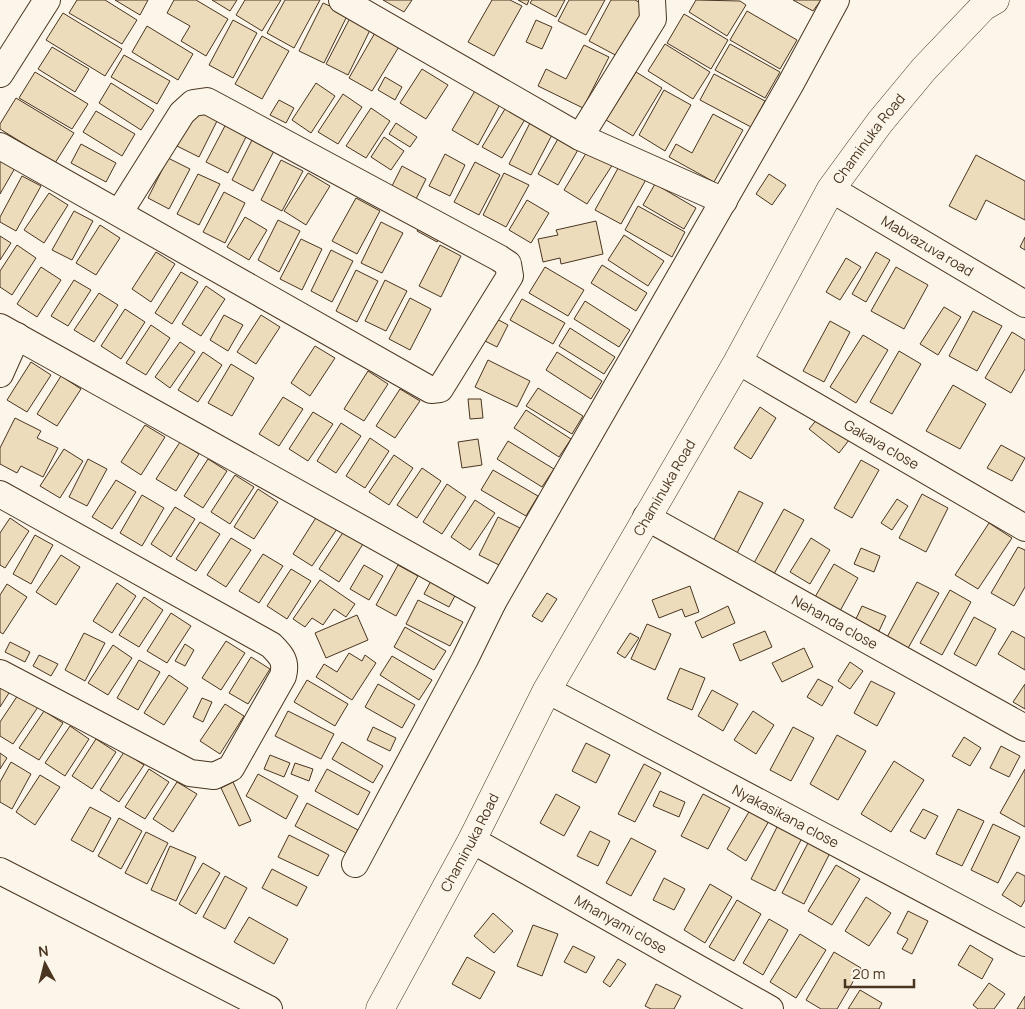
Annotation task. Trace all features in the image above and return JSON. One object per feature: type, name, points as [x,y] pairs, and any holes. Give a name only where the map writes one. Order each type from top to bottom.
[{"type":"main road","name":"Chaminuka Road","points":[[387,1006],[547,690],[738,361],[831,189],[880,122],[983,2]]},
{"type":"street","points":[[0,74],[47,0]]},
{"type":"street","points":[[342,0],[580,136],[724,201]]},
{"type":"street","points":[[580,136],[653,19],[655,11],[652,0]]},
{"type":"street","points":[[355,864],[465,659],[493,602],[724,201],[836,0]]},
{"type":"street","points":[[0,146],[434,391],[440,389],[510,276],[508,264],[499,258],[207,102],[193,103],[182,113],[119,212]]},
{"type":"street","name":"Mabvazuva road","points":[[831,189],[1025,304]]},
{"type":"street","points":[[0,374],[9,332],[493,602]]},
{"type":"street","name":"Gakava close","points":[[738,361],[1022,520]]},
{"type":"street","points":[[0,494],[271,645],[282,656],[286,665],[283,676],[231,768],[214,776],[190,773],[0,673]]},
{"type":"street","name":"Nehanda close","points":[[646,517],[1025,728]]},
{"type":"street","name":"Nyakasikana close","points":[[547,690],[1025,943]]},
{"type":"street","name":"Mhanyami close","points":[[472,840],[770,1009]]},
{"type":"street","points":[[0,871],[269,1009]]},
{"type":"building","points":[[77,0],[105,0],[137,20],[122,44],[69,13]]},
{"type":"building","points":[[115,0],[148,0],[140,15]]},
{"type":"building","points":[[174,0],[196,0],[228,19],[206,56],[181,41],[190,26],[167,13]]},
{"type":"building","points":[[212,0],[237,0],[230,11]]},
{"type":"building","points":[[245,0],[281,0],[262,31],[236,15]]},
{"type":"building","points":[[285,0],[320,0],[294,48],[267,33]]},
{"type":"building","points":[[383,0],[412,0],[404,12]]},
{"type":"building","points":[[492,0],[510,0],[522,6],[494,56],[468,42]]},
{"type":"building","points":[[518,0],[529,0],[527,5]]},
{"type":"building","points":[[532,0],[565,0],[556,17],[530,3]]},
{"type":"building","points":[[569,0],[605,0],[586,35],[558,21]]},
{"type":"building","points":[[611,0],[635,0],[646,6],[619,57],[589,41]]},
{"type":"building","points":[[696,0],[740,1],[746,5],[727,36],[689,12]]},
{"type":"building","points":[[793,0],[821,0],[813,11]]},
{"type":"building","points":[[323,3],[348,14],[324,63],[299,51]]},
{"type":"building","points":[[747,11],[797,40],[780,69],[730,40]]},
{"type":"building","points":[[63,13],[122,49],[105,76],[46,40]]},
{"type":"building","points":[[684,14],[728,40],[711,69],[667,43]]},
{"type":"building","points":[[350,18],[371,28],[348,75],[326,64]]},
{"type":"building","points":[[233,20],[257,33],[233,78],[209,65]]},
{"type":"building","points":[[536,20],[552,27],[542,49],[526,42]]},
{"type":"building","points":[[147,26],[193,54],[178,80],[132,52]]},
{"type":"building","points":[[376,31],[400,45],[372,91],[349,78]]},
{"type":"building","points":[[262,36],[289,51],[262,99],[235,84]]},
{"type":"building","points":[[665,44],[710,72],[693,99],[648,71]]},
{"type":"building","points":[[730,44],[780,72],[765,98],[715,70]]},
{"type":"building","points":[[584,45],[609,57],[583,108],[538,86],[546,69],[566,79]]},
{"type":"building","points":[[52,47],[89,69],[75,92],[38,69]]},
{"type":"building","points":[[124,55],[170,81],[157,104],[111,77]]},
{"type":"building","points":[[422,69],[448,85],[426,119],[400,103]]},
{"type":"building","points":[[35,72],[88,104],[72,129],[19,98]]},
{"type":"building","points":[[636,72],[662,88],[633,136],[606,120]]},
{"type":"building","points":[[714,74],[765,101],[751,127],[700,100]]},
{"type":"building","points":[[385,77],[402,87],[395,100],[378,90]]},
{"type":"building","points":[[111,83],[154,110],[141,130],[99,103]]},
{"type":"building","points":[[316,83],[335,96],[311,133],[292,120]]},
{"type":"building","points":[[479,84],[504,97],[478,145],[452,130]]},
{"type":"building","points":[[664,90],[691,105],[665,151],[639,135]]},
{"type":"building","points":[[343,94],[362,107],[338,144],[318,132]]},
{"type":"building","points":[[16,98],[74,133],[55,163],[0,129],[0,124]]},
{"type":"building","points":[[279,100],[294,108],[286,123],[270,115]]},
{"type":"building","points":[[508,104],[527,116],[502,158],[482,147]]},
{"type":"building","points":[[198,106],[219,117],[199,157],[177,146]]},
{"type":"building","points":[[371,108],[390,121],[366,158],[346,146]]},
{"type":"building","points":[[96,111],[135,134],[122,156],[83,132]]},
{"type":"building","points":[[713,114],[743,130],[714,182],[669,157],[676,144],[692,153]]},
{"type":"building","points":[[531,121],[553,133],[531,175],[509,164]]},
{"type":"building","points":[[227,122],[248,133],[228,173],[206,162]]},
{"type":"building","points":[[396,123],[417,137],[410,147],[389,134]]},
{"type":"building","points":[[384,137],[404,151],[391,170],[371,157]]},
{"type":"building","points":[[559,137],[579,148],[558,185],[538,174]]},
{"type":"building","points":[[252,140],[274,151],[253,191],[232,180]]},
{"type":"building","points":[[81,144],[116,163],[106,182],[71,163]]},
{"type":"building","points":[[588,150],[613,164],[587,204],[564,190]]},
{"type":"building","points":[[445,154],[465,165],[450,196],[429,186]]},
{"type":"building","points":[[976,155],[1025,181],[1025,220],[986,200],[976,220],[949,206]]},
{"type":"building","points":[[168,158],[190,169],[169,209],[148,198]]},
{"type":"building","points":[[0,160],[15,168],[0,194]]},
{"type":"building","points":[[281,160],[303,171],[282,211],[261,200]]},
{"type":"building","points":[[622,161],[648,176],[621,224],[595,210]]},
{"type":"building","points":[[475,162],[500,175],[479,215],[454,202]]},
{"type":"building","points":[[402,166],[426,179],[416,199],[392,186]]},
{"type":"building","points":[[308,173],[330,186],[306,225],[284,211]]},
{"type":"building","points":[[504,173],[529,185],[506,227],[483,215]]},
{"type":"building","points":[[198,174],[220,184],[199,225],[177,214]]},
{"type":"building","points":[[769,174],[786,185],[772,205],[756,194]]},
{"type":"building","points":[[22,176],[41,186],[16,231],[0,222],[0,217]]},
{"type":"building","points":[[655,184],[696,208],[684,229],[643,205]]},
{"type":"building","points":[[224,192],[245,203],[225,243],[203,232]]},
{"type":"building","points":[[49,193],[68,205],[44,243],[24,230]]},
{"type":"building","points":[[356,198],[380,211],[357,254],[332,241]]},
{"type":"building","points":[[527,200],[549,213],[531,243],[509,230]]},
{"type":"building","points":[[638,206],[685,232],[672,257],[625,230]]},
{"type":"building","points":[[74,211],[93,221],[72,260],[52,250]]},
{"type":"building","points":[[245,217],[267,230],[249,260],[227,247]]},
{"type":"building","points":[[278,220],[300,231],[279,272],[258,260]]},
{"type":"building","points":[[423,221],[442,232],[437,242],[417,231]]},
{"type":"building","points":[[596,221],[603,254],[561,264],[560,258],[543,262],[538,239],[558,235],[556,230]]},
{"type":"building","points":[[381,222],[403,233],[382,273],[361,263]]},
{"type":"building","points":[[100,225],[120,238],[96,275],[76,263]]},
{"type":"building","points":[[624,235],[664,261],[648,286],[608,260]]},
{"type":"building","points":[[0,236],[11,243],[0,260]]},
{"type":"building","points":[[1025,237],[1025,250],[1020,247]]},
{"type":"building","points":[[301,239],[322,249],[302,290],[280,279]]},
{"type":"building","points":[[17,245],[36,258],[12,295],[0,287],[0,271]]},
{"type":"building","points":[[440,245],[461,256],[441,297],[419,286]]},
{"type":"building","points":[[331,250],[353,261],[332,302],[311,291]]},
{"type":"building","points":[[156,252],[175,264],[151,302],[132,289]]},
{"type":"building","points":[[876,252],[890,260],[866,302],[852,294]]},
{"type":"building","points":[[846,258],[861,267],[840,300],[826,292]]},
{"type":"building","points":[[602,265],[647,293],[636,311],[591,283]]},
{"type":"building","points":[[41,267],[61,280],[37,317],[17,304]]},
{"type":"building","points":[[545,267],[584,290],[568,316],[529,293]]},
{"type":"building","points":[[896,267],[928,285],[904,329],[871,311]]},
{"type":"building","points":[[356,270],[378,281],[357,322],[336,311]]},
{"type":"building","points":[[181,272],[198,282],[172,324],[155,313]]},
{"type":"building","points":[[74,280],[91,290],[68,326],[51,316]]},
{"type":"building","points":[[385,280],[407,291],[386,331],[365,321]]},
{"type":"building","points":[[206,286],[225,299],[201,336],[182,324]]},
{"type":"building","points":[[99,293],[118,305],[94,342],[74,330]]},
{"type":"building","points":[[410,298],[431,309],[410,350],[389,339]]},
{"type":"building","points":[[522,299],[565,323],[553,344],[510,320]]},
{"type":"building","points":[[585,301],[630,330],[619,347],[574,319]]},
{"type":"building","points":[[944,307],[961,317],[938,355],[920,344]]},
{"type":"building","points":[[125,309],[145,322],[121,359],[101,346]]},
{"type":"building","points":[[973,311],[1002,326],[977,371],[949,356]]},
{"type":"building","points":[[224,315],[243,325],[228,351],[210,340]]},
{"type":"building","points":[[261,315],[280,327],[256,364],[237,352]]},
{"type":"building","points":[[495,318],[508,325],[497,347],[483,340]]},
{"type":"building","points":[[830,321],[850,332],[824,382],[803,371]]},
{"type":"building","points":[[151,325],[170,338],[146,375],[126,363]]},
{"type":"building","points":[[570,328],[615,357],[604,374],[559,346]]},
{"type":"building","points":[[1012,332],[1025,340],[1025,369],[1011,393],[985,378]]},
{"type":"building","points":[[863,335],[888,350],[856,403],[830,387]]},
{"type":"building","points":[[180,342],[195,352],[170,388],[155,377]]},
{"type":"building","points":[[315,346],[335,358],[310,396],[291,383]]},
{"type":"building","points":[[899,351],[921,364],[892,414],[870,402]]},
{"type":"building","points":[[203,352],[222,365],[198,402],[178,390]]},
{"type":"building","points":[[557,352],[602,381],[591,399],[546,370]]},
{"type":"building","points":[[488,360],[530,381],[517,407],[475,387]]},
{"type":"building","points":[[31,362],[51,375],[27,412],[7,400]]},
{"type":"building","points":[[231,364],[254,378],[232,416],[208,403]]},
{"type":"building","points":[[368,371],[388,384],[364,421],[344,409]]},
{"type":"building","points":[[61,376],[81,389],[57,426],[37,414]]},
{"type":"building","points":[[953,385],[986,404],[960,449],[926,431]]},
{"type":"building","points":[[538,388],[583,416],[572,434],[526,406]]},
{"type":"building","points":[[400,389],[420,401],[395,438],[376,426]]},
{"type":"building","points":[[283,397],[303,409],[279,446],[259,434]]},
{"type":"building","points":[[468,399],[481,399],[483,418],[470,419]]},
{"type":"building","points":[[760,407],[776,418],[751,459],[734,448]]},
{"type":"building","points":[[526,410],[571,439],[559,457],[514,428]]},
{"type":"building","points":[[313,412],[333,424],[308,461],[289,449]]},
{"type":"building","points":[[823,412],[853,435],[839,453],[809,429]]},
{"type":"building","points":[[15,418],[41,431],[37,438],[58,448],[43,477],[21,466],[17,473],[0,464],[0,448]]},
{"type":"building","points":[[341,423],[361,436],[336,473],[317,461]]},
{"type":"building","points":[[145,425],[165,437],[141,475],[121,462]]},
{"type":"building","points":[[370,438],[389,451],[365,488],[346,476]]},
{"type":"building","points":[[478,439],[482,465],[462,468],[458,442]]},
{"type":"building","points":[[508,441],[554,469],[542,487],[497,459]]},
{"type":"building","points":[[180,442],[199,454],[176,491],[156,479]]},
{"type":"building","points":[[1001,445],[1025,458],[1012,481],[987,468]]},
{"type":"building","points":[[64,449],[83,461],[60,498],[40,486]]},
{"type":"building","points":[[394,455],[413,468],[389,505],[369,492]]},
{"type":"building","points":[[88,459],[107,469],[87,506],[69,497]]},
{"type":"building","points":[[208,459],[227,471],[203,508],[184,496]]},
{"type":"building","points":[[861,460],[879,470],[852,518],[834,508]]},
{"type":"building","points":[[422,468],[441,481],[417,518],[397,505]]},
{"type":"building","points":[[493,470],[538,496],[526,516],[481,490]]},
{"type":"building","points":[[235,475],[254,487],[230,524],[211,512]]},
{"type":"building","points":[[116,480],[136,492],[112,529],[92,517]]},
{"type":"building","points":[[447,484],[466,497],[442,534],[423,522]]},
{"type":"building","points":[[258,489],[278,502],[254,539],[234,527]]},
{"type":"building","points":[[739,491],[763,503],[736,555],[712,543]]},
{"type":"building","points":[[922,494],[948,508],[926,552],[899,538]]},
{"type":"building","points":[[142,495],[164,508],[142,546],[120,533]]},
{"type":"building","points":[[897,499],[908,506],[892,530],[881,523]]},
{"type":"building","points":[[475,500],[495,513],[470,550],[451,537]]},
{"type":"building","points":[[175,507],[195,519],[171,557],[151,544]]},
{"type":"building","points":[[784,509],[804,520],[770,581],[750,570]]},
{"type":"building","points":[[317,516],[337,529],[312,566],[293,554]]},
{"type":"building","points":[[498,517],[520,528],[501,566],[479,555]]},
{"type":"building","points":[[10,518],[29,531],[5,568],[0,565],[0,533]]},
{"type":"building","points":[[200,522],[220,534],[196,571],[176,559]]},
{"type":"building","points":[[989,523],[1012,538],[978,589],[955,575]]},
{"type":"building","points":[[344,531],[363,544],[339,582],[319,569]]},
{"type":"building","points":[[35,535],[53,545],[31,584],[13,574]]},
{"type":"building","points":[[231,538],[251,550],[226,587],[207,575]]},
{"type":"building","points":[[811,538],[830,550],[810,584],[790,572]]},
{"type":"building","points":[[1018,547],[1025,550],[1025,587],[1014,606],[991,593]]},
{"type":"building","points":[[861,548],[880,556],[874,572],[854,564]]},
{"type":"building","points":[[263,554],[283,566],[259,603],[239,591]]},
{"type":"building","points":[[61,555],[80,567],[56,605],[36,592]]},
{"type":"building","points":[[834,564],[858,578],[840,611],[815,597]]},
{"type":"building","points":[[364,565],[383,576],[369,600],[350,589]]},
{"type":"building","points":[[398,565],[418,576],[396,616],[376,605]]},
{"type":"building","points":[[291,569],[311,581],[287,619],[267,606]]},
{"type":"building","points":[[432,579],[457,592],[449,607],[424,594]]},
{"type":"building","points":[[320,580],[355,604],[346,617],[334,609],[323,625],[312,618],[305,627],[293,619]]},
{"type":"building","points":[[917,582],[939,593],[907,650],[886,639]]},
{"type":"building","points":[[117,583],[136,596],[112,633],[93,621]]},
{"type":"building","points":[[7,584],[27,597],[3,634],[0,632],[0,595]]},
{"type":"building","points":[[690,586],[699,612],[685,617],[682,609],[659,618],[652,600]]},
{"type":"building","points":[[950,590],[971,602],[942,655],[920,643]]},
{"type":"building","points":[[547,593],[557,599],[542,622],[532,616]]},
{"type":"building","points":[[144,597],[163,610],[139,647],[119,635]]},
{"type":"building","points":[[418,600],[463,622],[450,646],[406,624]]},
{"type":"building","points":[[728,606],[735,623],[702,638],[695,622]]},
{"type":"building","points":[[862,606],[886,616],[879,631],[855,621]]},
{"type":"building","points":[[171,613],[191,626],[167,663],[147,651]]},
{"type":"building","points":[[357,615],[368,640],[326,658],[315,633]]},
{"type":"building","points":[[974,617],[996,629],[976,666],[954,654]]},
{"type":"building","points":[[647,624],[671,634],[655,670],[631,659]]},
{"type":"building","points":[[405,627],[446,651],[434,670],[394,647]]},
{"type":"building","points":[[765,631],[772,647],[740,661],[733,644]]},
{"type":"building","points":[[1012,631],[1025,638],[1025,670],[998,654]]},
{"type":"building","points":[[84,633],[105,643],[85,681],[65,670]]},
{"type":"building","points":[[630,633],[639,638],[625,658],[617,653]]},
{"type":"building","points":[[226,641],[245,653],[221,690],[202,678]]},
{"type":"building","points":[[10,642],[30,652],[25,662],[5,652]]},
{"type":"building","points":[[185,644],[194,650],[185,666],[175,661]]},
{"type":"building","points":[[113,645],[132,658],[108,695],[88,683]]},
{"type":"building","points":[[804,648],[813,667],[782,682],[772,663]]},
{"type":"building","points":[[349,653],[362,661],[365,655],[376,663],[352,700],[316,677],[324,664],[337,672]]},
{"type":"building","points":[[39,655],[58,664],[51,676],[33,666]]},
{"type":"building","points":[[392,656],[432,680],[419,700],[380,675]]},
{"type":"building","points":[[251,657],[270,669],[248,704],[229,693]]},
{"type":"building","points":[[139,660],[160,672],[138,710],[117,698]]},
{"type":"building","points":[[850,662],[863,671],[850,689],[838,681]]},
{"type":"building","points":[[680,668],[705,678],[692,710],[667,699]]},
{"type":"building","points":[[169,675],[188,688],[164,725],[144,713]]},
{"type":"building","points":[[818,679],[833,687],[822,706],[807,697]]},
{"type":"building","points":[[307,680],[348,704],[335,726],[294,702]]},
{"type":"building","points":[[871,681],[895,693],[877,726],[854,713]]},
{"type":"building","points":[[378,684],[415,705],[402,728],[365,707]]},
{"type":"building","points":[[1025,684],[1025,709],[1013,702]]},
{"type":"building","points":[[0,687],[9,693],[0,707]]},
{"type":"building","points":[[712,690],[738,704],[723,731],[698,716]]},
{"type":"building","points":[[18,695],[38,707],[13,744],[0,736],[0,722]]},
{"type":"building","points":[[202,698],[212,702],[203,722],[193,717]]},
{"type":"building","points":[[225,704],[244,716],[220,754],[200,741]]},
{"type":"building","points":[[44,711],[63,723],[39,760],[19,748]]},
{"type":"building","points":[[288,711],[334,734],[321,759],[275,736]]},
{"type":"building","points":[[753,711],[774,725],[756,754],[734,740]]},
{"type":"building","points":[[70,726],[89,739],[65,776],[45,763]]},
{"type":"building","points":[[373,727],[396,738],[390,751],[367,740]]},
{"type":"building","points":[[793,727],[814,738],[791,781],[770,770]]},
{"type":"building","points":[[837,735],[866,751],[838,800],[810,784]]},
{"type":"building","points":[[964,737],[981,748],[970,766],[952,756]]},
{"type":"building","points":[[96,739],[116,752],[92,789],[72,776]]},
{"type":"building","points":[[342,742],[383,766],[373,783],[332,759]]},
{"type":"building","points":[[586,743],[610,755],[596,783],[572,771]]},
{"type":"building","points":[[1001,746],[1020,756],[1009,777],[990,768]]},
{"type":"building","points":[[124,752],[144,765],[119,802],[100,790]]},
{"type":"building","points":[[0,753],[7,758],[0,769]]},
{"type":"building","points":[[270,755],[290,763],[284,777],[264,769]]},
{"type":"building","points":[[894,761],[924,780],[891,832],[861,814]]},
{"type":"building","points":[[11,762],[31,774],[12,809],[0,802],[0,782]]},
{"type":"building","points":[[295,763],[313,769],[309,781],[291,774]]},
{"type":"building","points":[[644,764],[661,773],[635,822],[618,814]]},
{"type":"building","points":[[149,769],[169,782],[145,819],[125,807]]},
{"type":"building","points":[[327,769],[370,792],[358,815],[315,791]]},
{"type":"building","points":[[1025,769],[1025,827],[1000,813]]},
{"type":"building","points":[[258,774],[298,796],[286,819],[246,796]]},
{"type":"building","points":[[40,775],[60,787],[35,825],[16,812]]},
{"type":"building","points":[[177,782],[197,794],[173,832],[153,819]]},
{"type":"building","points":[[233,782],[251,821],[239,826],[221,788]]},
{"type":"building","points":[[660,791],[685,802],[679,817],[653,806]]},
{"type":"building","points":[[556,794],[580,807],[564,836],[540,823]]},
{"type":"building","points":[[703,794],[730,808],[708,849],[681,836]]},
{"type":"building","points":[[307,803],[358,830],[346,853],[295,826]]},
{"type":"building","points":[[90,807],[111,818],[93,852],[71,840]]},
{"type":"building","points":[[923,809],[938,816],[925,839],[910,831]]},
{"type":"building","points":[[958,809],[984,821],[962,866],[936,854]]},
{"type":"building","points":[[750,810],[769,821],[746,861],[727,849]]},
{"type":"building","points":[[119,818],[142,831],[121,869],[98,856]]},
{"type":"building","points":[[993,824],[1020,837],[998,883],[971,870]]},
{"type":"building","points":[[778,825],[802,838],[775,891],[751,879]]},
{"type":"building","points":[[590,831],[610,841],[598,866],[577,856]]},
{"type":"building","points":[[146,832],[168,843],[147,884],[125,873]]},
{"type":"building","points":[[289,835],[329,855],[318,876],[278,857]]},
{"type":"building","points":[[631,838],[656,851],[631,896],[606,883]]},
{"type":"building","points":[[808,843],[830,853],[804,904],[782,893]]},
{"type":"building","points":[[170,846],[196,857],[176,901],[151,890]]},
{"type":"building","points":[[203,863],[220,873],[196,914],[179,904]]},
{"type":"building","points":[[836,865],[860,879],[832,925],[808,911]]},
{"type":"building","points":[[272,869],[307,887],[297,906],[262,888]]},
{"type":"building","points":[[1017,872],[1025,876],[1025,900],[1021,907],[1002,895]]},
{"type":"building","points":[[225,876],[247,888],[225,929],[203,917]]},
{"type":"building","points":[[664,878],[685,889],[674,910],[653,900]]},
{"type":"building","points":[[710,884],[732,897],[705,943],[684,930]]},
{"type":"building","points":[[866,897],[891,913],[869,946],[845,931]]},
{"type":"building","points":[[737,900],[761,914],[734,961],[709,947]]},
{"type":"building","points":[[908,911],[928,921],[912,954],[902,949],[908,939],[897,933]]},
{"type":"building","points":[[493,913],[513,931],[494,953],[474,936]]},
{"type":"building","points":[[249,917],[288,939],[274,964],[234,942]]},
{"type":"building","points":[[769,919],[788,930],[763,975],[743,963]]},
{"type":"building","points":[[533,925],[558,934],[542,976],[517,966]]},
{"type":"building","points":[[800,934],[826,950],[796,998],[770,982]]},
{"type":"building","points":[[970,945],[993,959],[982,979],[958,965]]},
{"type":"building","points":[[573,946],[595,957],[586,973],[564,962]]},
{"type":"building","points":[[834,952],[861,968],[837,1009],[821,1009],[806,1000]]},
{"type":"building","points":[[467,957],[495,972],[480,999],[452,984]]},
{"type":"building","points":[[618,959],[626,964],[610,987],[603,982]]},
{"type":"building","points":[[989,983],[1005,994],[994,1009],[978,1009],[973,1005]]},
{"type":"building","points":[[656,984],[681,996],[674,1009],[651,1009],[645,1006]]},
{"type":"building","points":[[860,990],[882,1003],[879,1009],[848,1009]]},
{"type":"building","points":[[1025,996],[1025,1009],[1017,1009]]}]
